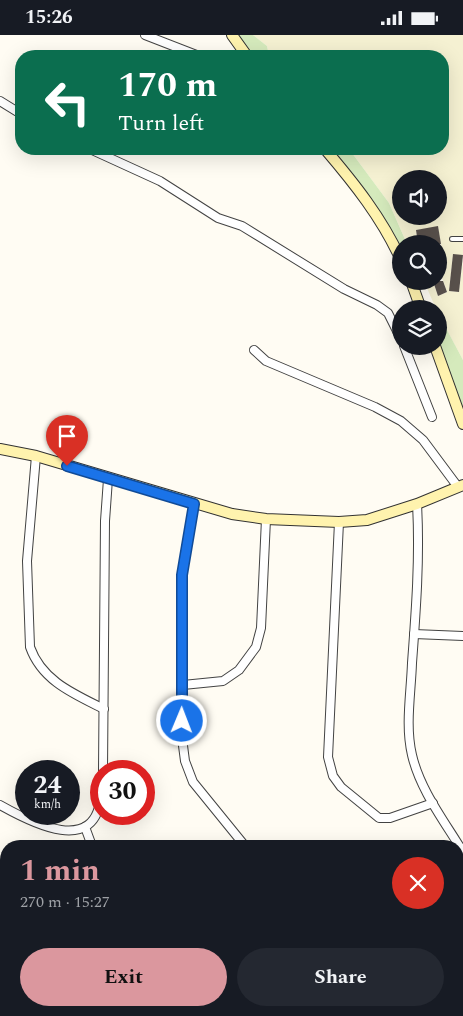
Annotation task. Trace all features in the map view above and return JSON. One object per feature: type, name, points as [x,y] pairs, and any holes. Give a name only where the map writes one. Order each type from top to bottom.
[{"type":"street","points":[[145,35],[183,50]]},
{"type":"street","points":[[232,35],[243,50]]},
{"type":"street","points":[[0,101],[15,110]]},
{"type":"street","points":[[103,155],[160,181],[218,218],[242,226],[344,289],[377,305],[388,313],[392,321]]},
{"type":"street","points":[[330,155],[363,196],[392,239]]},
{"type":"street","points":[[0,449],[36,456],[108,479],[232,514],[266,519],[339,522],[376,518],[418,504],[460,486],[423,440],[401,421],[375,407],[266,361],[254,350]]},
{"type":"street","points":[[408,355],[432,417]]},
{"type":"street","points":[[438,355],[463,424]]},
{"type":"street","points":[[36,456],[27,561],[30,647],[34,659],[45,673],[69,692],[104,709]]},
{"type":"street","points":[[103,760],[104,521],[108,479]]},
{"type":"street","points":[[194,504],[182,575],[182,738],[185,761],[188,772],[202,794],[240,840]]},
{"type":"street","points":[[418,504],[418,578],[410,710],[410,744],[417,769],[433,803],[456,840]]},
{"type":"street","points":[[183,685],[223,681],[239,670],[256,647],[261,629],[266,519]]},
{"type":"street","points":[[339,522],[331,663],[328,757],[330,768],[347,793],[379,818],[390,818],[433,803]]},
{"type":"street","points":[[414,634],[463,637]]},
{"type":"street","points":[[0,805],[47,827],[66,831],[85,827],[90,821]]},
{"type":"street","points":[[85,827],[90,840]]},
{"type":"lane","points":[[452,239],[463,239]]},
{"type":"shaded area","points":[[253,35],[463,35],[463,255],[453,255],[449,291],[459,292],[463,259],[463,360],[447,330],[447,300],[432,300],[428,290],[436,290],[438,296],[447,292],[447,235],[439,235],[438,227],[416,230],[417,235],[403,235],[399,225],[447,225],[447,170],[392,170],[392,210],[353,155],[449,155],[449,50],[268,50],[267,46]]},
{"type":"green space","points":[[232,35],[253,35],[267,46],[268,50],[243,50]]},
{"type":"green space","points":[[329,155],[353,155],[389,203],[392,210],[392,225],[399,225],[403,235],[392,235],[392,247]]},
{"type":"green space","points":[[447,330],[463,360],[463,424],[442,355],[447,355]]},
{"type":"building","points":[[438,226],[440,235],[417,235],[416,230]]},
{"type":"building","points":[[453,254],[463,255],[459,292],[449,291]]},
{"type":"building","points":[[436,290],[446,290],[447,292],[438,296]]},
{"type":"route","points":[[67,466],[194,504],[182,575],[182,721]]}]
